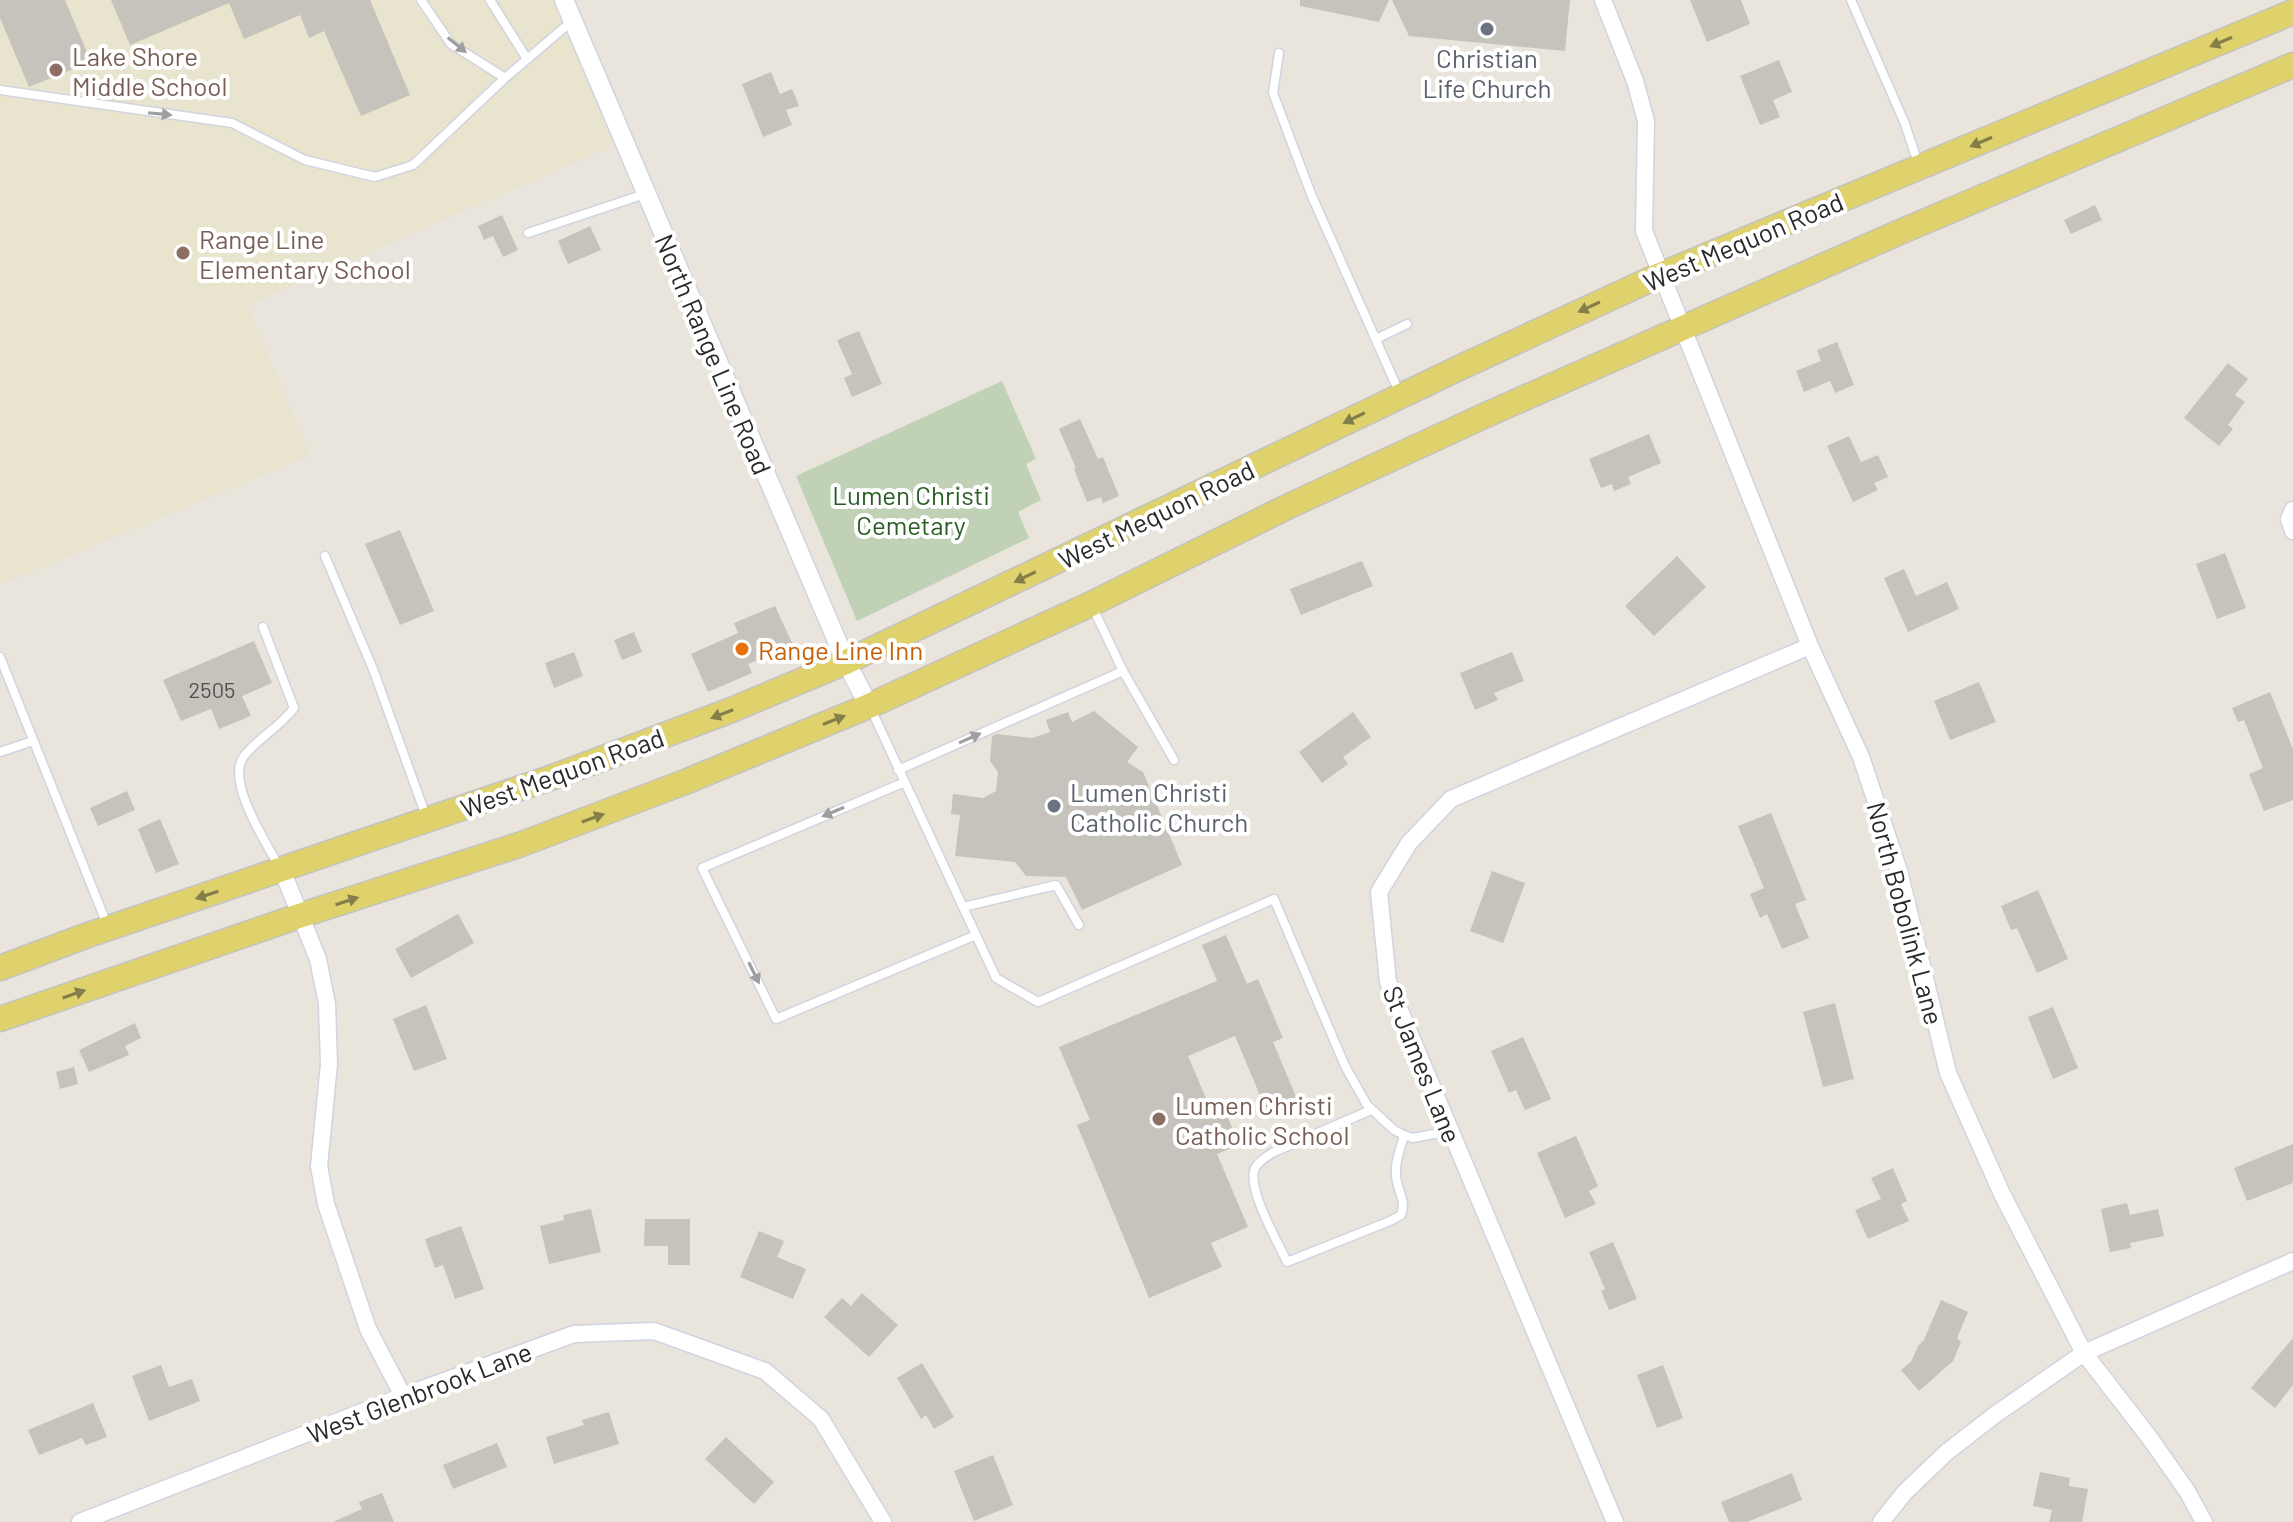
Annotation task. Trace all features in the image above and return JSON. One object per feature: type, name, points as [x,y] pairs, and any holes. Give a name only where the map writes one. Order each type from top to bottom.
[{"type":"main road","name":"West Mequon Road","points":[[0,968],[428,820],[729,711],[846,662],[1660,275],[2293,12]]},
{"type":"main road","name":"West Mequon Road","points":[[0,1019],[602,815],[869,706],[1091,604],[1289,506],[1486,415],[1900,232],[2293,65]]},
{"type":"street","name":"North Range Line Road","points":[[564,0],[846,662],[869,706]]},
{"type":"street","name":"North Bobolink Lane","points":[[1603,0],[1635,81],[1646,121],[1644,231],[1810,646],[1861,757],[1889,842],[1948,1073],[2002,1194],[2084,1353],[2149,1437],[2187,1491],[2204,1522]]},
{"type":"street","points":[[2293,510],[2289,519],[2293,531]]},
{"type":"street","name":"St James Lane","points":[[1615,1522],[1388,982],[1379,892],[1409,843],[1451,799],[1810,646]]},
{"type":"street","points":[[282,870],[318,959],[327,1004],[329,1064],[319,1166],[326,1204],[368,1329],[403,1396]]},
{"type":"street","points":[[1881,1522],[1905,1492],[1947,1452],[2084,1353],[2293,1261]]},
{"type":"street","name":"West Glenbrook Lane","points":[[80,1522],[403,1396],[574,1334],[654,1331],[765,1371],[821,1419],[883,1522]]},
{"type":"lane","points":[[421,0],[451,44],[505,78]]},
{"type":"lane","points":[[490,0],[527,59]]},
{"type":"lane","points":[[1851,0],[1905,124],[1919,167]]},
{"type":"lane","points":[[0,90],[232,123],[305,160],[375,177],[413,165],[505,78],[573,20]]},
{"type":"lane","points":[[1279,53],[1273,93],[1311,194],[1401,396]]},
{"type":"lane","points":[[528,233],[646,194]]},
{"type":"lane","points":[[1376,339],[1407,324]]},
{"type":"lane","points":[[325,556],[373,669],[428,820]]},
{"type":"lane","points":[[1091,604],[1123,671],[1174,760]]},
{"type":"lane","points":[[263,627],[294,708],[285,721],[242,758],[238,776],[242,794],[282,870]]},
{"type":"lane","points":[[0,657],[109,928]]},
{"type":"lane","points":[[898,770],[1123,671]]},
{"type":"lane","points":[[869,706],[996,978],[1038,1002],[1274,899],[1345,1066],[1371,1110],[1404,1135],[1413,1138],[1450,1131]]},
{"type":"lane","points":[[0,752],[33,741]]},
{"type":"lane","points":[[905,782],[702,868],[776,1019],[976,935]]},
{"type":"lane","points":[[963,907],[1056,885],[1079,925]]},
{"type":"lane","points":[[1371,1110],[1274,1152],[1254,1170],[1257,1196],[1287,1262],[1401,1215],[1405,1204],[1396,1181],[1397,1159],[1404,1135]]},
{"type":"shaded area","name":"Range Line Elementary School","points":[[0,0],[565,0],[624,141],[247,305],[310,455],[0,585]]},
{"type":"green space","name":"Lumen Christi Cemetary","points":[[1002,381],[1036,459],[1026,464],[1041,500],[1018,512],[1029,538],[857,621],[796,476]]},
{"type":"building","points":[[0,0],[65,0],[91,62],[29,87],[0,18]]},
{"type":"building","points":[[111,0],[370,0],[410,95],[361,116],[324,31],[309,38],[300,15],[244,39],[229,3],[130,45]]},
{"type":"building","points":[[1300,0],[1389,0],[1379,22],[1300,6]]},
{"type":"building","name":"Christian Life Church","points":[[1392,0],[1570,0],[1565,51],[1409,36]]},
{"type":"building","points":[[1690,0],[1741,0],[1750,24],[1707,42]]},
{"type":"building","points":[[1779,60],[1792,92],[1773,100],[1780,117],[1760,125],[1740,76]]},
{"type":"building","points":[[771,72],[780,94],[792,89],[799,106],[786,110],[792,125],[763,137],[742,84]]},
{"type":"building","points":[[2095,205],[2102,220],[2071,234],[2064,220]]},
{"type":"building","points":[[502,215],[518,250],[503,257],[493,236],[484,240],[478,226]]},
{"type":"building","points":[[590,226],[601,250],[568,264],[558,241]]},
{"type":"building","points":[[859,331],[882,384],[852,397],[844,378],[852,374],[837,340]]},
{"type":"building","points":[[1837,342],[1854,385],[1835,393],[1830,381],[1804,392],[1796,371],[1821,361],[1817,350]]},
{"type":"building","points":[[2228,363],[2248,379],[2235,395],[2245,402],[2228,425],[2233,429],[2219,446],[2184,418]]},
{"type":"building","points":[[1080,419],[1098,459],[1103,457],[1119,496],[1103,503],[1101,497],[1087,502],[1059,429]]},
{"type":"building","points":[[1649,434],[1661,463],[1628,477],[1631,484],[1614,491],[1612,484],[1601,488],[1589,459]]},
{"type":"building","points":[[1849,436],[1861,462],[1878,455],[1888,477],[1874,483],[1878,490],[1853,502],[1827,446]]},
{"type":"building","points":[[400,530],[434,611],[400,625],[365,544]]},
{"type":"building","points":[[2225,553],[2246,608],[2217,619],[2196,564]]},
{"type":"building","points":[[1677,556],[1706,587],[1654,636],[1625,606]]},
{"type":"building","points":[[1362,561],[1373,586],[1301,615],[1290,589]]},
{"type":"building","points":[[1904,569],[1916,596],[1947,582],[1959,609],[1908,632],[1884,578]]},
{"type":"building","name":"Range Line Inn","points":[[775,606],[793,645],[748,664],[752,673],[708,692],[691,654],[738,633],[734,623]]},
{"type":"building","points":[[634,632],[642,652],[622,660],[614,640]]},
{"type":"building","points":[[254,641],[272,683],[242,696],[251,716],[219,729],[211,709],[181,721],[163,680]]},
{"type":"building","points":[[574,652],[583,676],[554,688],[545,663]]},
{"type":"building","points":[[1512,652],[1524,681],[1494,693],[1498,700],[1475,710],[1460,673]]},
{"type":"building","points":[[1979,682],[1996,722],[1950,740],[1934,701]]},
{"type":"building","points":[[2270,692],[2293,749],[2293,800],[2264,811],[2249,774],[2263,768],[2244,720],[2238,722],[2232,708]]},
{"type":"building","name":"Lumen Christi Catholic Church","points":[[1094,711],[1138,747],[1127,762],[1143,772],[1182,865],[1082,910],[1066,877],[1026,876],[1015,862],[955,856],[960,815],[951,814],[953,794],[983,798],[996,791],[998,772],[990,761],[992,736],[1032,738],[1050,732],[1046,720],[1068,712],[1072,722]]},
{"type":"building","points":[[1353,712],[1371,737],[1343,757],[1348,764],[1322,783],[1299,752]]},
{"type":"building","points":[[127,791],[135,810],[98,826],[90,808]]},
{"type":"building","points":[[1771,813],[1806,900],[1795,904],[1809,938],[1782,949],[1767,914],[1760,918],[1750,894],[1764,888],[1738,826]]},
{"type":"building","points":[[160,819],[179,864],[156,873],[138,829]]},
{"type":"building","points":[[1492,871],[1525,883],[1503,943],[1470,931]]},
{"type":"building","points":[[2038,890],[2068,959],[2037,973],[2017,928],[2011,930],[2001,906]]},
{"type":"building","points":[[458,914],[474,943],[411,978],[395,949]]},
{"type":"building","name":"Lumen Christi Catholic School","points":[[1226,935],[1247,984],[1258,979],[1283,1038],[1273,1042],[1297,1099],[1267,1112],[1235,1036],[1188,1056],[1211,1110],[1223,1105],[1239,1145],[1217,1154],[1248,1227],[1211,1243],[1222,1267],[1149,1298],[1077,1125],[1090,1120],[1059,1047],[1217,981],[1202,945]]},
{"type":"building","points":[[1835,1003],[1854,1079],[1823,1087],[1803,1012]]},
{"type":"building","points":[[426,1005],[447,1059],[414,1071],[393,1019]]},
{"type":"building","points":[[2053,1007],[2078,1068],[2053,1079],[2028,1017]]},
{"type":"building","points":[[135,1023],[141,1038],[125,1046],[129,1055],[89,1072],[79,1050]]},
{"type":"building","points":[[1523,1037],[1551,1099],[1525,1110],[1516,1090],[1509,1093],[1491,1051]]},
{"type":"building","points":[[74,1067],[78,1084],[60,1089],[56,1072]]},
{"type":"building","points":[[1576,1136],[1598,1186],[1589,1191],[1596,1204],[1565,1218],[1537,1153]]},
{"type":"building","points":[[2293,1144],[2293,1183],[2247,1201],[2234,1168]]},
{"type":"building","points":[[1893,1168],[1907,1201],[1901,1204],[1909,1221],[1868,1239],[1855,1210],[1881,1199],[1871,1178]]},
{"type":"building","points":[[2127,1203],[2130,1215],[2158,1209],[2164,1236],[2130,1243],[2131,1248],[2110,1252],[2101,1209]]},
{"type":"building","points":[[591,1209],[601,1252],[549,1264],[540,1226],[564,1220],[563,1215]]},
{"type":"building","points":[[645,1219],[690,1219],[690,1265],[668,1265],[668,1246],[644,1246]]},
{"type":"building","points":[[461,1226],[484,1289],[455,1299],[443,1265],[435,1268],[425,1239]]},
{"type":"building","points":[[759,1231],[784,1241],[777,1257],[806,1269],[793,1299],[740,1277]]},
{"type":"building","points":[[1613,1242],[1637,1299],[1609,1310],[1601,1291],[1605,1289],[1589,1252]]},
{"type":"building","points":[[862,1293],[898,1325],[869,1357],[824,1317],[842,1298],[851,1306]]},
{"type":"building","points":[[1941,1300],[1968,1312],[1957,1338],[1961,1342],[1953,1361],[1919,1391],[1901,1370],[1911,1362],[1924,1340]]},
{"type":"building","points":[[2293,1338],[2293,1385],[2275,1408],[2251,1388]]},
{"type":"building","points":[[922,1363],[954,1417],[934,1429],[926,1415],[921,1419],[897,1378]]},
{"type":"building","points":[[161,1365],[169,1387],[192,1379],[200,1401],[149,1421],[132,1376]]},
{"type":"building","points":[[1663,1365],[1683,1418],[1657,1428],[1637,1375]]},
{"type":"building","points":[[93,1403],[107,1437],[86,1445],[82,1438],[39,1455],[28,1430]]},
{"type":"building","points":[[609,1412],[619,1444],[554,1464],[546,1437],[584,1425],[582,1420]]},
{"type":"building","points":[[726,1437],[774,1482],[754,1504],[705,1459]]},
{"type":"building","points":[[497,1443],[507,1467],[453,1489],[443,1465]]},
{"type":"building","points":[[993,1455],[1013,1505],[974,1521],[954,1471]]},
{"type":"building","points":[[2040,1472],[2070,1478],[2069,1486],[2088,1489],[2082,1522],[2049,1522],[2052,1510],[2033,1506]]},
{"type":"building","points":[[1792,1473],[1802,1500],[1747,1522],[1729,1522],[1721,1502]]},
{"type":"building","points":[[382,1493],[394,1522],[333,1522],[362,1509],[359,1502]]},
{"type":"place","name":"Christian Life Church","points":[[1487,29]]},
{"type":"place","name":"Lake Shore Middle School","points":[[56,70]]},
{"type":"place","name":"Range Line Elementary School","points":[[183,253]]},
{"type":"place","name":"Range Line Inn","points":[[742,649]]},
{"type":"place","name":"Lumen Christi Catholic Church","points":[[1054,806]]},
{"type":"place","name":"Lumen Christi Catholic School","points":[[1159,1119]]}]
